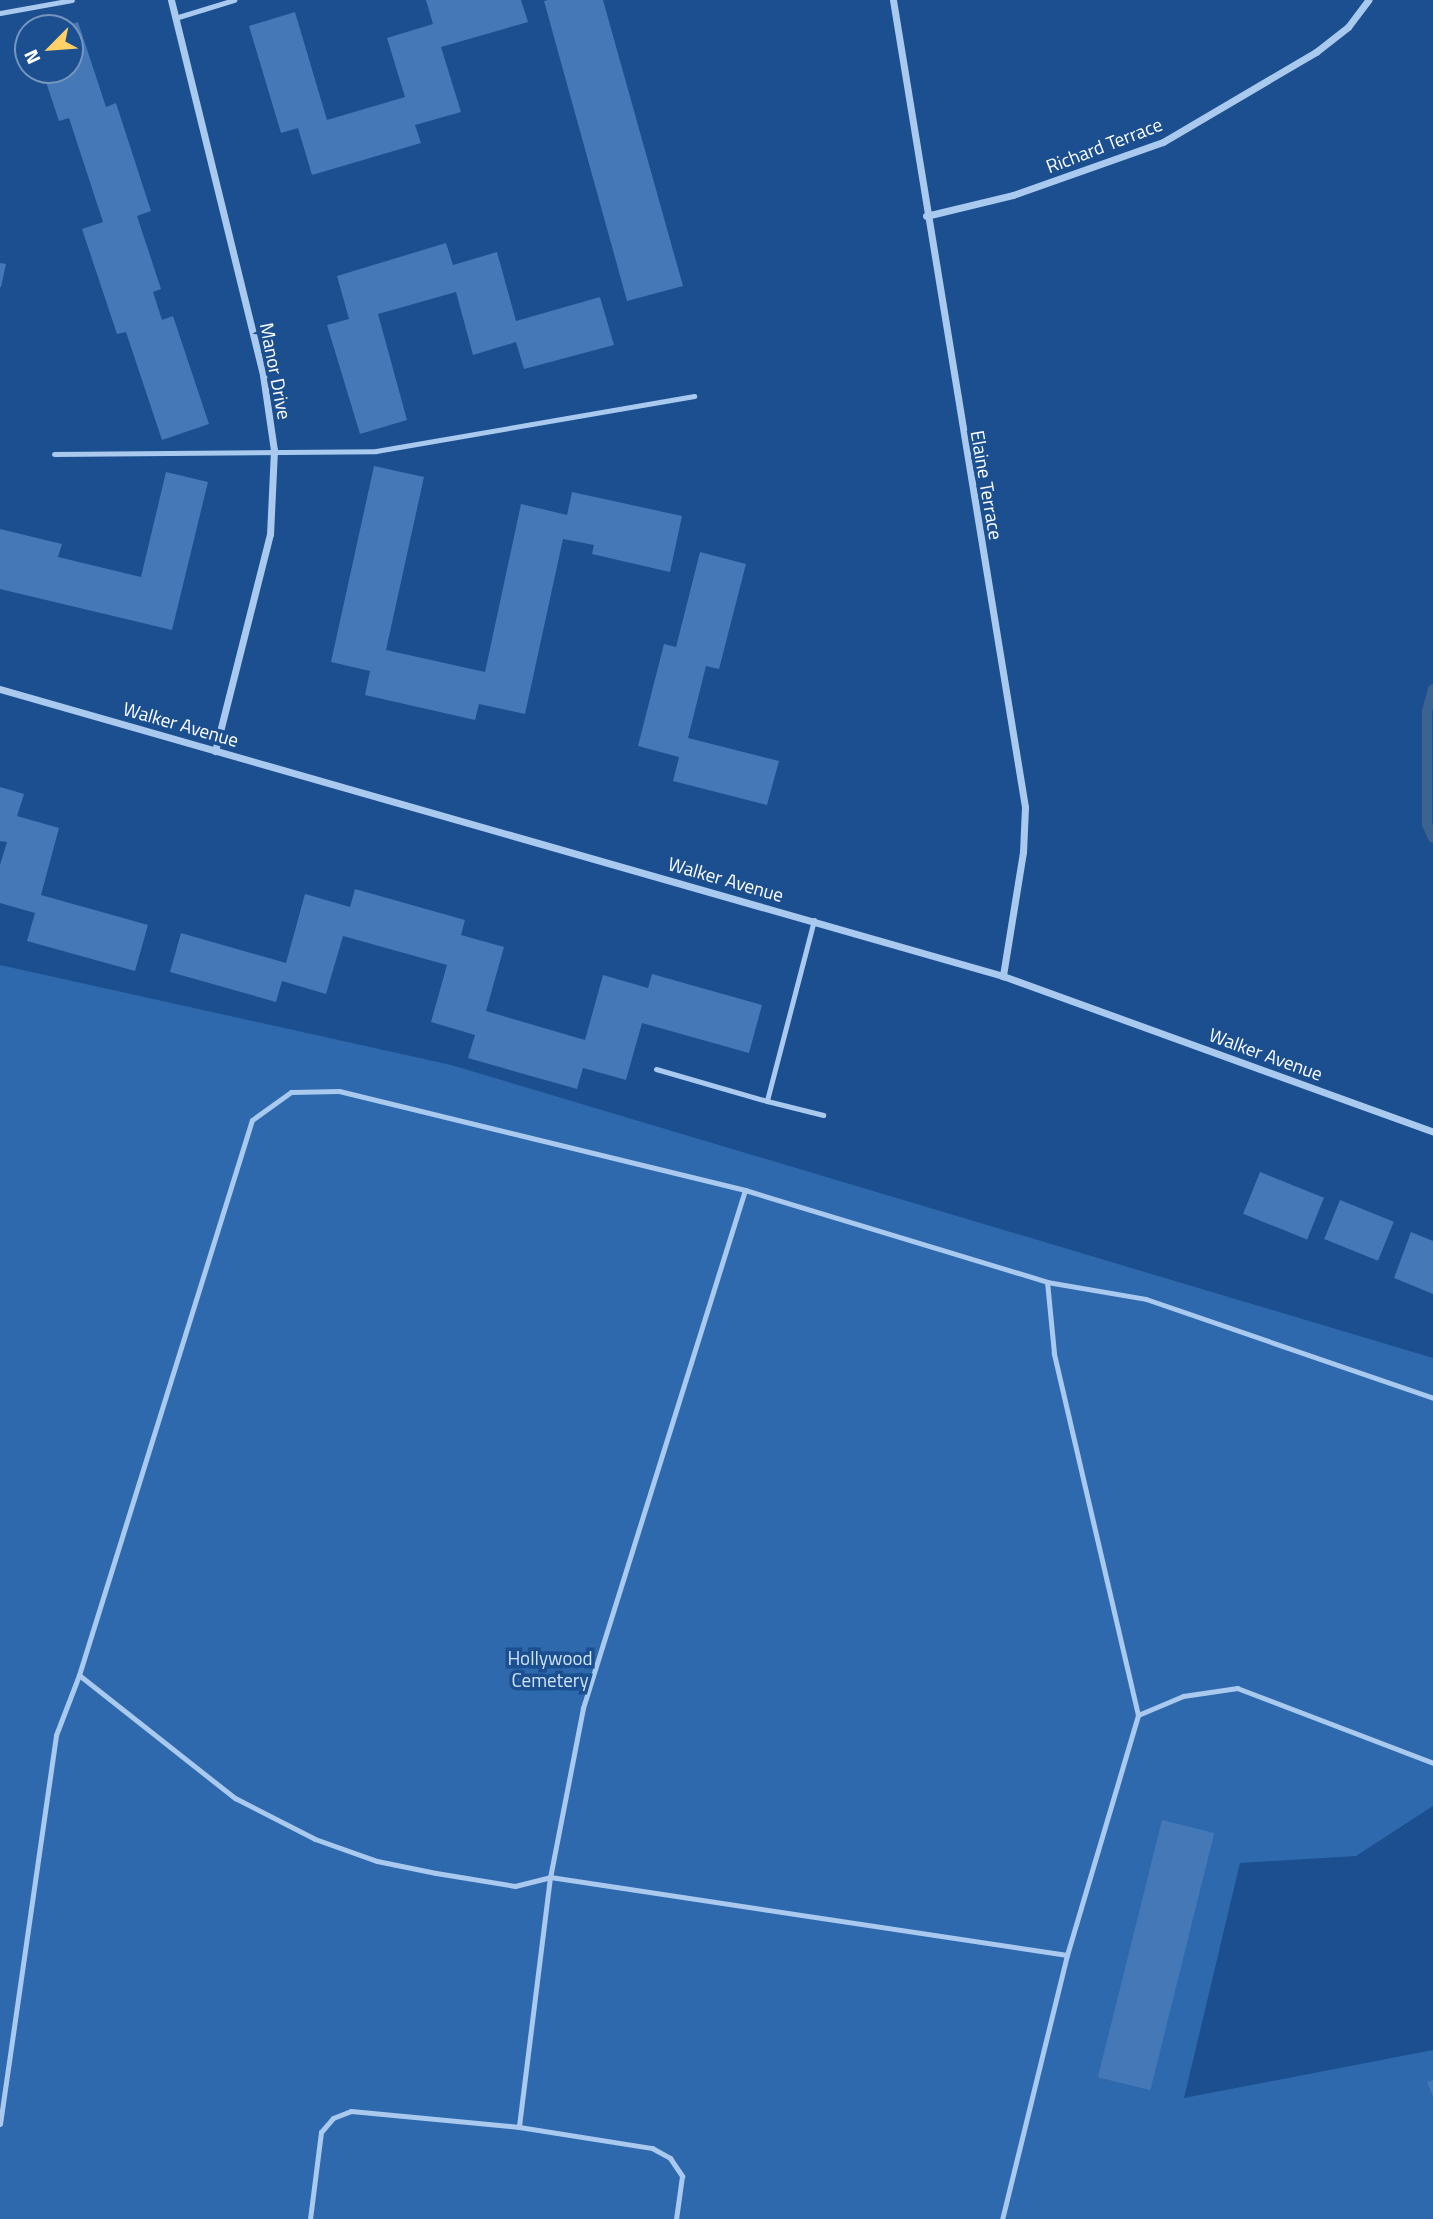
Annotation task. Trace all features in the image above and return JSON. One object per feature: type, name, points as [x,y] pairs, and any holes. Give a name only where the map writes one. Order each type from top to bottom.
[{"type":"street","name":"Manor Drive","points":[[171,0],[263,375],[274,450],[270,534],[215,751]]},
{"type":"street","name":"Elaine Terrace","points":[[893,0],[926,216],[1025,807],[1023,852],[1003,976]]},
{"type":"street","name":"Richard Terrace","points":[[926,216],[1013,195],[1163,142],[1316,52],[1348,27],[1368,0]]},
{"type":"street","name":"Walker Avenue","points":[[0,689],[1003,976],[1433,1132]]},
{"type":"lane","points":[[0,13],[72,0]]},
{"type":"lane","points":[[175,18],[234,0]]},
{"type":"lane","points":[[54,454],[376,451],[694,396]]},
{"type":"lane","points":[[767,1101],[814,920]]},
{"type":"lane","points":[[656,1069],[823,1115]]},
{"type":"lane","points":[[0,2124],[56,1735],[79,1675],[252,1120],[291,1092],[339,1091],[745,1190],[1047,1282],[1146,1299],[1433,1398]]},
{"type":"lane","points":[[519,2127],[550,1877],[583,1708],[745,1190]]},
{"type":"lane","points":[[1002,2219],[1067,1955],[1138,1715],[1054,1353],[1047,1282]]},
{"type":"lane","points":[[79,1675],[235,1798],[315,1839],[377,1861],[515,1886],[550,1877],[1067,1955]]},
{"type":"lane","points":[[1138,1715],[1183,1696],[1237,1688],[1433,1763]]},
{"type":"lane","points":[[310,2219],[321,2132],[333,2118],[351,2112],[519,2127],[652,2148],[670,2158],[682,2176],[676,2219]]},
{"type":"green space","name":"Hollywood Cemetery","points":[[0,965],[451,1065],[1433,1358],[1433,1806],[1356,1856],[1240,1863],[1184,2098],[1433,2050],[1433,2219],[0,2219]]},
{"type":"building","points":[[426,0],[521,0],[528,22],[441,47],[461,112],[415,125],[421,143],[312,175],[298,128],[281,133],[249,26],[295,12],[327,120],[405,97],[387,38],[433,24]]},
{"type":"building","points":[[603,0],[683,286],[627,301],[544,1]]},
{"type":"building","points":[[84,40],[106,107],[116,103],[151,211],[137,216],[161,289],[153,292],[162,320],[173,316],[209,424],[162,440],[126,332],[117,334],[82,229],[103,222],[69,118],[59,121],[47,84],[84,84]]},
{"type":"building","points":[[446,243],[453,265],[497,252],[516,321],[600,297],[614,345],[524,369],[516,342],[473,355],[456,292],[378,314],[407,420],[360,434],[327,325],[349,319],[337,276]]},
{"type":"building","points":[[0,263],[6,264],[1,287],[0,287]]},
{"type":"building","points":[[374,466],[424,477],[386,650],[485,672],[521,504],[567,515],[572,492],[682,516],[670,572],[592,554],[594,545],[563,539],[525,714],[479,704],[475,720],[365,695],[370,671],[331,662]]},
{"type":"building","points":[[166,472],[208,482],[172,630],[0,589],[0,529],[62,544],[58,557],[141,577]]},
{"type":"building","points":[[700,552],[746,564],[719,669],[706,666],[688,738],[779,761],[767,805],[673,781],[679,757],[638,746],[664,644],[676,647]]},
{"type":"building","points":[[0,787],[24,794],[17,816],[59,828],[41,895],[148,925],[135,971],[27,941],[35,913],[0,903],[0,865],[7,842],[0,841]]},
{"type":"building","points":[[355,889],[465,920],[461,935],[504,947],[486,1011],[585,1040],[603,975],[648,988],[652,974],[762,1005],[749,1053],[642,1023],[626,1080],[583,1068],[577,1089],[468,1058],[475,1035],[431,1022],[447,965],[343,936],[326,994],[282,981],[276,1002],[170,972],[181,933],[286,963],[305,894],[350,907]]},
{"type":"building","points":[[1260,1172],[1324,1198],[1307,1240],[1243,1214]]},
{"type":"building","points":[[1340,1200],[1394,1222],[1378,1261],[1324,1239]]},
{"type":"building","points":[[1411,1232],[1433,1241],[1433,1294],[1394,1278]]},
{"type":"building","points":[[1162,1820],[1214,1833],[1150,2090],[1098,2077]]},
{"type":"building","points":[[1433,2080],[1433,2097],[1427,2082]]},
{"type":"waterway","points":[[1433,689],[1427,711],[1427,824],[1433,838]]}]
